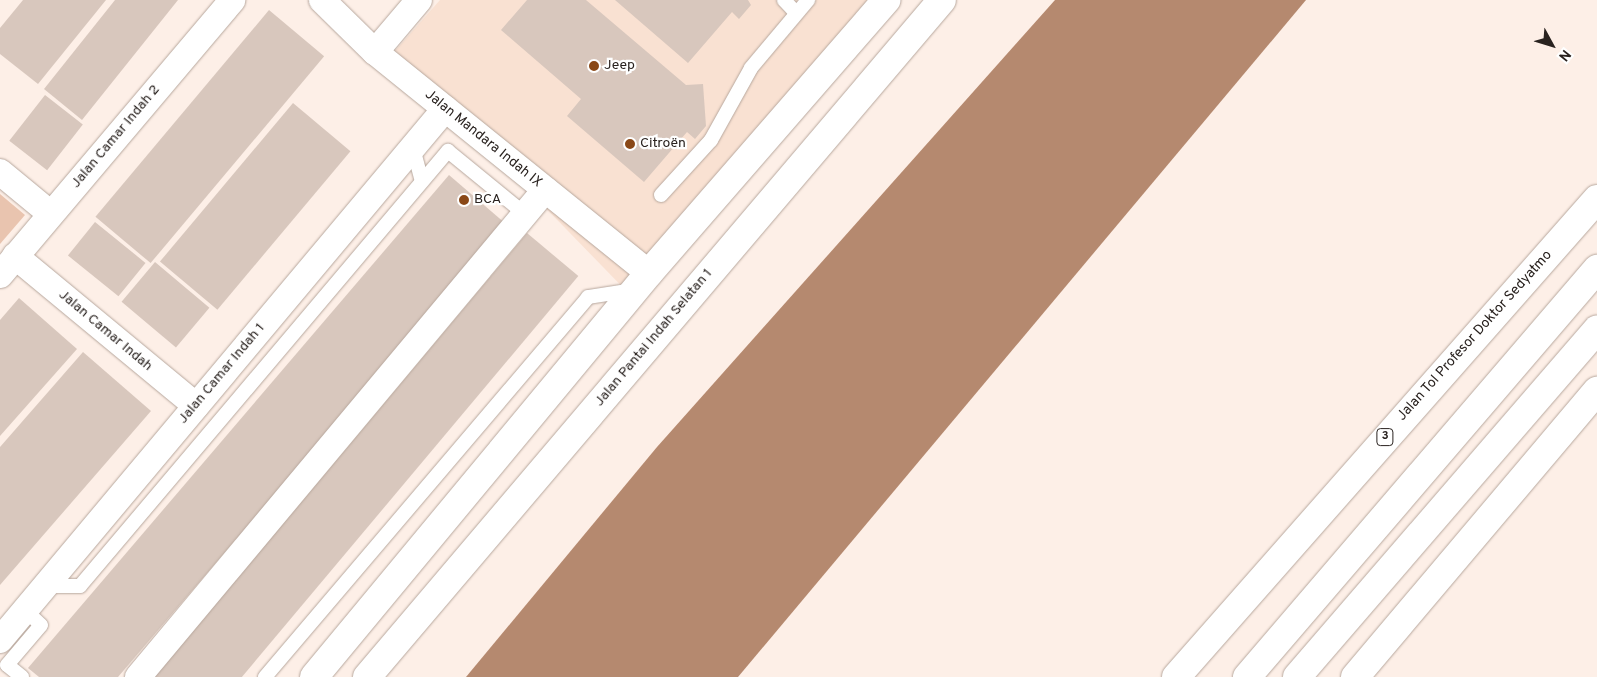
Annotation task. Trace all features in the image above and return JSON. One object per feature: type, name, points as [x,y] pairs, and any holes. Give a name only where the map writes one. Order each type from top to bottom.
[{"type":"main road","points":[[314,677],[643,282],[886,0]]},
{"type":"main road","name":"Jalan Pantai Indah Selatan 1","points":[[367,677],[942,0]]},
{"type":"main road","name":"Jalan Tol Profesor Doktor Sedyatmo","points":[[1176,677],[1597,199]]},
{"type":"main road","points":[[1247,677],[1597,269]]},
{"type":"main road","points":[[1297,677],[1597,329]]},
{"type":"main road","points":[[1355,677],[1597,391]]},
{"type":"street","name":"Jalan Camar Indah 2","points":[[8,266],[232,0]]},
{"type":"street","name":"Jalan Mandara Indah IX","points":[[322,0],[375,52],[545,190],[643,282]]},
{"type":"street","points":[[375,52],[419,0]]},
{"type":"street","name":"Jalan Camar Indah 1","points":[[0,640],[445,109]]},
{"type":"street","points":[[0,172],[51,214]]},
{"type":"street","points":[[138,677],[545,190]]},
{"type":"street","name":"Jalan Camar Indah","points":[[8,266],[196,406]]},
{"type":"lane","points":[[784,0],[796,13]]},
{"type":"lane","points":[[661,195],[711,140],[751,68],[808,0]]},
{"type":"lane","points":[[413,148],[422,181]]},
{"type":"lane","points":[[45,586],[80,586],[448,151],[525,214]]},
{"type":"lane","points":[[265,677],[588,297],[643,282]]},
{"type":"lane","points":[[196,406],[217,423]]},
{"type":"lane","points":[[22,677],[7,665],[41,625],[25,610]]},
{"type":"shaded area","points":[[440,0],[896,0],[638,303],[394,52]]},
{"type":"shaded area","points":[[1055,0],[1306,0],[738,677],[466,677],[657,447]]},
{"type":"shaded area","points":[[0,194],[25,215],[0,244]]},
{"type":"building","points":[[23,0],[106,0],[38,84],[0,54],[0,28]]},
{"type":"building","points":[[115,0],[178,0],[82,120],[44,89]]},
{"type":"building","points":[[527,0],[586,0],[686,85],[703,84],[706,126],[695,139],[687,132],[644,182],[567,116],[581,99],[501,30]]},
{"type":"building","points":[[615,0],[748,0],[751,5],[739,19],[732,12],[688,63]]},
{"type":"building","points":[[269,10],[324,56],[151,263],[95,217]]},
{"type":"building","points":[[45,95],[83,125],[47,170],[9,141]]},
{"type":"building","points":[[293,103],[350,151],[217,310],[160,262]]},
{"type":"building","points":[[449,175],[506,224],[118,677],[39,677],[28,668]]},
{"type":"building","points":[[95,222],[146,263],[118,296],[68,255]]},
{"type":"building","points":[[527,233],[578,276],[242,677],[154,677]]},
{"type":"building","points":[[155,262],[209,308],[176,347],[122,302]]},
{"type":"building","points":[[19,298],[77,349],[0,436],[0,320]]},
{"type":"building","points":[[83,352],[151,411],[0,585],[0,447]]},
{"type":"place","name":"Jeep","points":[[594,66]]},
{"type":"place","name":"Citroën","points":[[630,144]]},
{"type":"place","name":"BCA","points":[[464,200]]}]
